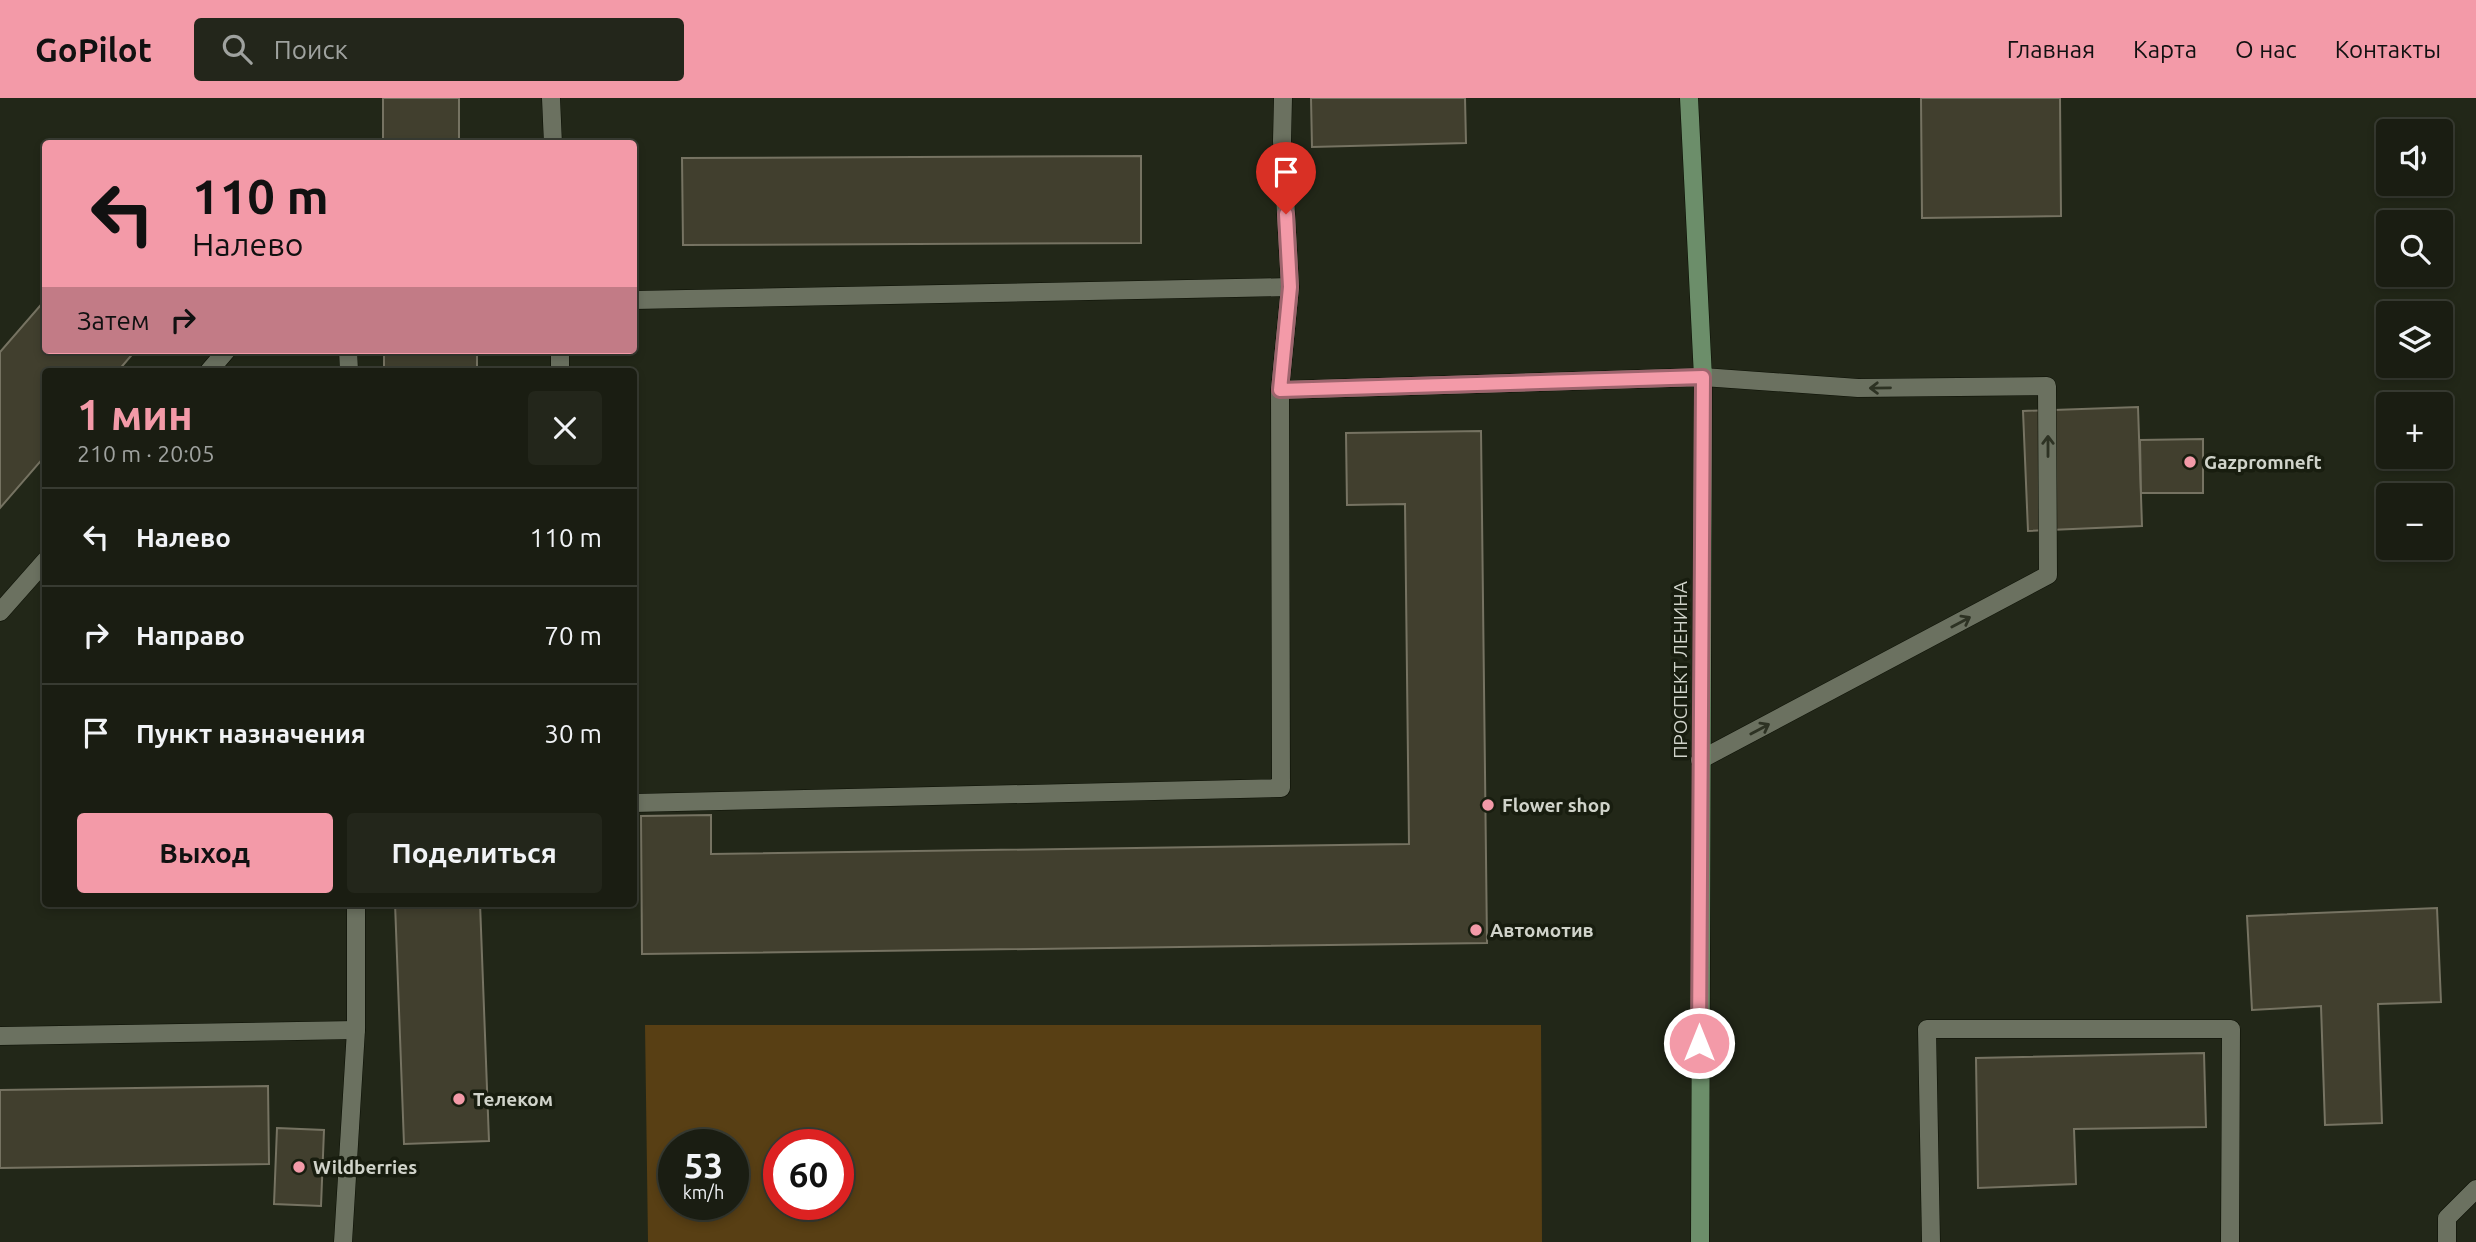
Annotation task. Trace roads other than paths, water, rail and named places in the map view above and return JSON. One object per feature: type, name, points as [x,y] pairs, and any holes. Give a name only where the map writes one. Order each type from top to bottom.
[{"type":"main road","name":"ПРОСПЕКТ ЛЕНИНА","points":[[1689,98],[1703,377],[1700,1242]]},
{"type":"lane","points":[[551,98],[553,140]]},
{"type":"lane","points":[[637,803],[1281,788],[1280,390],[1290,287],[1282,141],[1283,98]]},
{"type":"lane","points":[[637,300],[1290,287]]},
{"type":"lane","points":[[212,368],[224,354]]},
{"type":"lane","points":[[1280,390],[1703,377],[1858,388],[2047,386],[2048,576],[1700,760]]},
{"type":"lane","points":[[0,612],[42,565]]},
{"type":"lane","points":[[344,1242],[356,1030],[356,907]]},
{"type":"lane","points":[[1931,1242],[1927,1029],[2231,1029],[2230,1242]]},
{"type":"lane","points":[[0,1036],[356,1030]]},
{"type":"lane","points":[[2447,1242],[2447,1218],[2476,1189]]},
{"type":"place","name":"Gazpromneft","points":[[2190,462]]},
{"type":"place","name":"Flower shop","points":[[1488,805]]},
{"type":"place","name":"Автомотив","points":[[1476,930]]},
{"type":"place","name":"Телеком","points":[[459,1099]]},
{"type":"place","name":"Wildberries","points":[[299,1167]]}]
